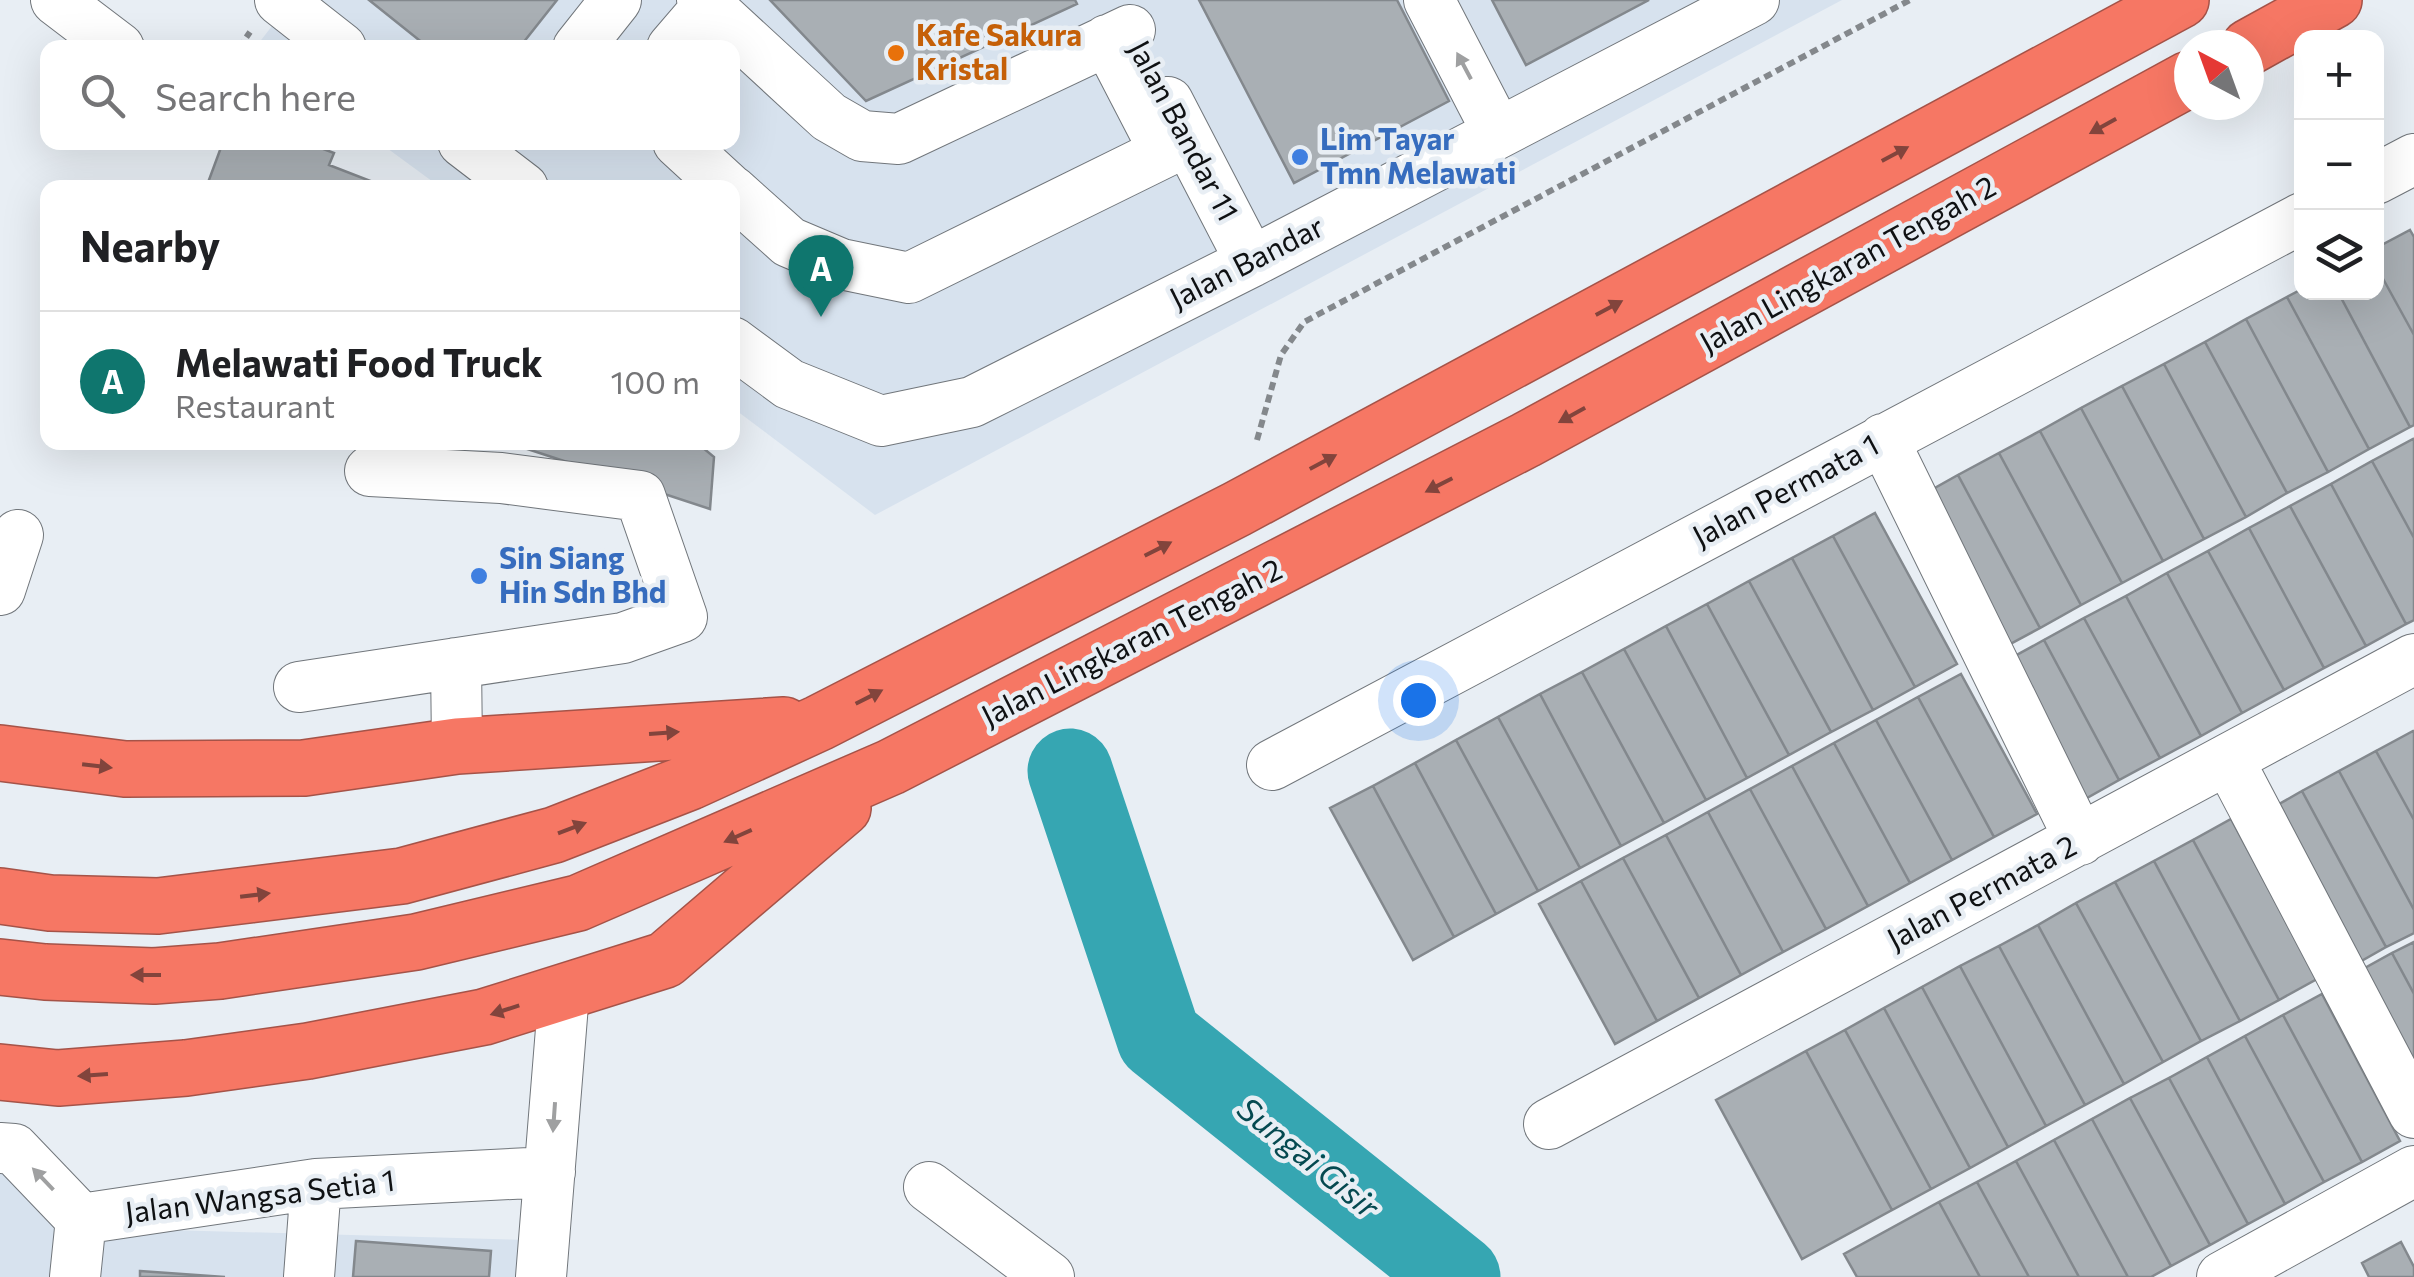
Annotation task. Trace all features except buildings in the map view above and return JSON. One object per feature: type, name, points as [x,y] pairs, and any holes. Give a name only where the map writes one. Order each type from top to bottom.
[{"type":"highway","points":[[0,896],[158,906],[402,876],[554,834],[690,782],[818,723],[1238,509],[2121,19],[2180,0]]},
{"type":"highway","points":[[2264,38],[2334,0]]},
{"type":"highway","name":"Jalan Lingkaran Tengah 2","points":[[0,966],[45,972],[154,976],[220,971],[416,942],[578,904],[891,768],[1526,440],[2174,87]]},
{"type":"highway","points":[[0,753],[124,769],[304,768],[457,746],[818,723]]},
{"type":"highway","points":[[0,1072],[58,1078],[186,1068],[273,1056],[484,1017],[665,960],[891,768]]},
{"type":"street","points":[[56,0],[108,40]]},
{"type":"street","points":[[280,0],[331,40]]},
{"type":"street","points":[[584,40],[616,0]]},
{"type":"street","points":[[1429,0],[1498,133]]},
{"type":"street","points":[[678,40],[705,3],[829,117],[862,136],[900,139],[1117,24],[1165,152],[909,278],[841,264],[789,242],[740,199]]},
{"type":"street","name":"Jalan Bandar","points":[[740,348],[789,384],[881,421],[972,402],[1252,262],[1740,3]]},
{"type":"street","name":"Jalan Bandar 11","points":[[1117,24],[1252,262]]},
{"type":"street","points":[[687,150],[719,180]]},
{"type":"street","points":[[2384,175],[2414,158]]},
{"type":"street","name":"Jalan Permata 1","points":[[1272,765],[2294,222]]},
{"type":"street","points":[[1884,439],[2080,840]]},
{"type":"street","points":[[299,687],[623,638],[682,617],[640,496],[501,478],[370,471]]},
{"type":"street","points":[[0,590],[18,534]]},
{"type":"street","name":"Jalan Permata 2","points":[[1550,1124],[2414,659]]},
{"type":"street","points":[[456,663],[457,746]]},
{"type":"street","points":[[2228,759],[2414,1112]]},
{"type":"street","points":[[541,1277],[564,992]]},
{"type":"street","name":"Jalan Wangsa Setia 1","points":[[0,1148],[14,1149],[81,1219],[316,1184],[550,1172]]},
{"type":"street","points":[[2222,1277],[2414,1171]]},
{"type":"street","points":[[309,1277],[316,1184]]},
{"type":"street","points":[[929,1187],[1049,1277]]},
{"type":"street","points":[[75,1277],[81,1219]]},
{"type":"path","points":[[1238,509],[1281,355],[1304,322],[1910,0]]},
{"type":"shaded area","points":[[292,0],[1842,0],[875,515],[740,413],[740,180],[430,180],[390,150],[740,150],[740,40],[261,40]]},
{"type":"shaded area","points":[[0,1165],[64,1227],[528,1240],[525,1277],[0,1277]]},
{"type":"waterway","name":"Sungai Gisir","points":[[1070,771],[1159,1038],[1458,1277]]},
{"type":"place","name":"Kafe Sakura Kristal","points":[[896,53]]},
{"type":"place","name":"Lim Tayar Tmn Melawati","points":[[1300,157]]},
{"type":"place","name":"Melawati Food Truck","points":[[821,317]]},
{"type":"place","name":"Sin Siang Hin Sdn Bhd","points":[[479,576]]}]
